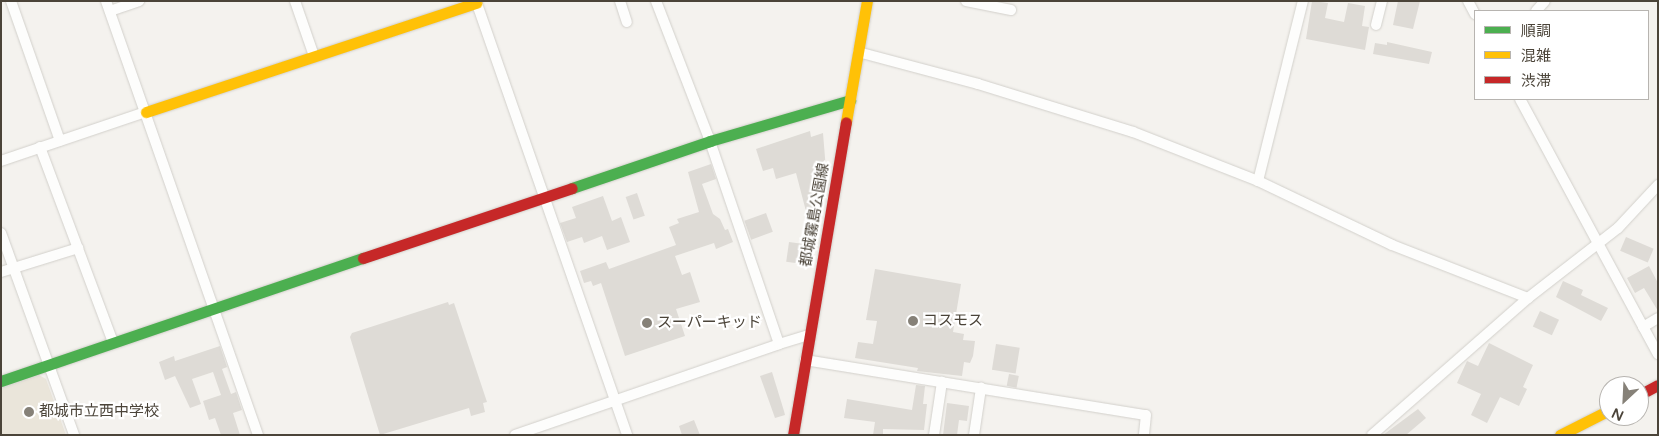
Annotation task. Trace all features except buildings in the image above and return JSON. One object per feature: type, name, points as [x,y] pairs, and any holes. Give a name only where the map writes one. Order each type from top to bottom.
[{"type":"main road","name":"都城霧島公園線","points":[[793,435],[867,1]]},
{"type":"main road","points":[[146,112],[478,2]]},
{"type":"main road","points":[[1,381],[710,141],[850,100]]},
{"type":"main road","points":[[1560,435],[1599,415]]},
{"type":"street","points":[[11,1],[60,141]]},
{"type":"street","points":[[106,1],[258,435]]},
{"type":"street","points":[[110,12],[139,1]]},
{"type":"street","points":[[295,1],[314,56]]},
{"type":"street","points":[[620,1],[627,22]]},
{"type":"street","points":[[656,1],[710,141],[779,344]]},
{"type":"street","points":[[966,1],[1012,10]]},
{"type":"street","points":[[1258,182],[1303,1]]},
{"type":"street","points":[[1376,25],[1382,1]]},
{"type":"street","points":[[1468,1],[1474,12]]},
{"type":"street","points":[[478,2],[627,435]]},
{"type":"street","points":[[858,52],[978,84],[1133,132],[1258,182],[1392,245],[1528,298]]},
{"type":"street","points":[[1521,100],[1597,245],[1658,354]]},
{"type":"street","points":[[1,161],[146,112]]},
{"type":"street","points":[[40,147],[113,342]]},
{"type":"street","points":[[1372,435],[1528,298],[1597,245],[1658,185]]},
{"type":"street","points":[[1,233],[74,435]]},
{"type":"street","points":[[1,272],[78,248]]},
{"type":"street","points":[[1643,327],[1658,318]]},
{"type":"street","points":[[514,435],[809,335]]},
{"type":"street","points":[[805,360],[1146,415],[1144,435]]},
{"type":"street","points":[[934,435],[942,382]]},
{"type":"street","points":[[974,435],[981,388]]},
{"type":"shaded area","name":"都城市立西中学校","points":[[39,375],[46,379],[66,435],[1,435],[1,388]]},
{"type":"traffic: fast","points":[[572,188],[710,141],[850,100]]},
{"type":"traffic: fast","points":[[1,381],[363,258]]},
{"type":"traffic: slow","points":[[846,122],[867,1]]},
{"type":"traffic: slow","points":[[146,112],[476,3]]},
{"type":"traffic: slow","points":[[1560,435],[1599,415]]},
{"type":"traffic: jam","points":[[793,435],[846,122]]},
{"type":"traffic: jam","points":[[363,258],[572,188]]},
{"type":"traffic: jam","points":[[1649,390],[1658,385]]},
{"type":"place","name":"コスモス","points":[[913,321]]},
{"type":"place","name":"スーパーキッド","points":[[647,323]]},
{"type":"place","name":"都城市立西中学校","points":[[29,412]]}]
